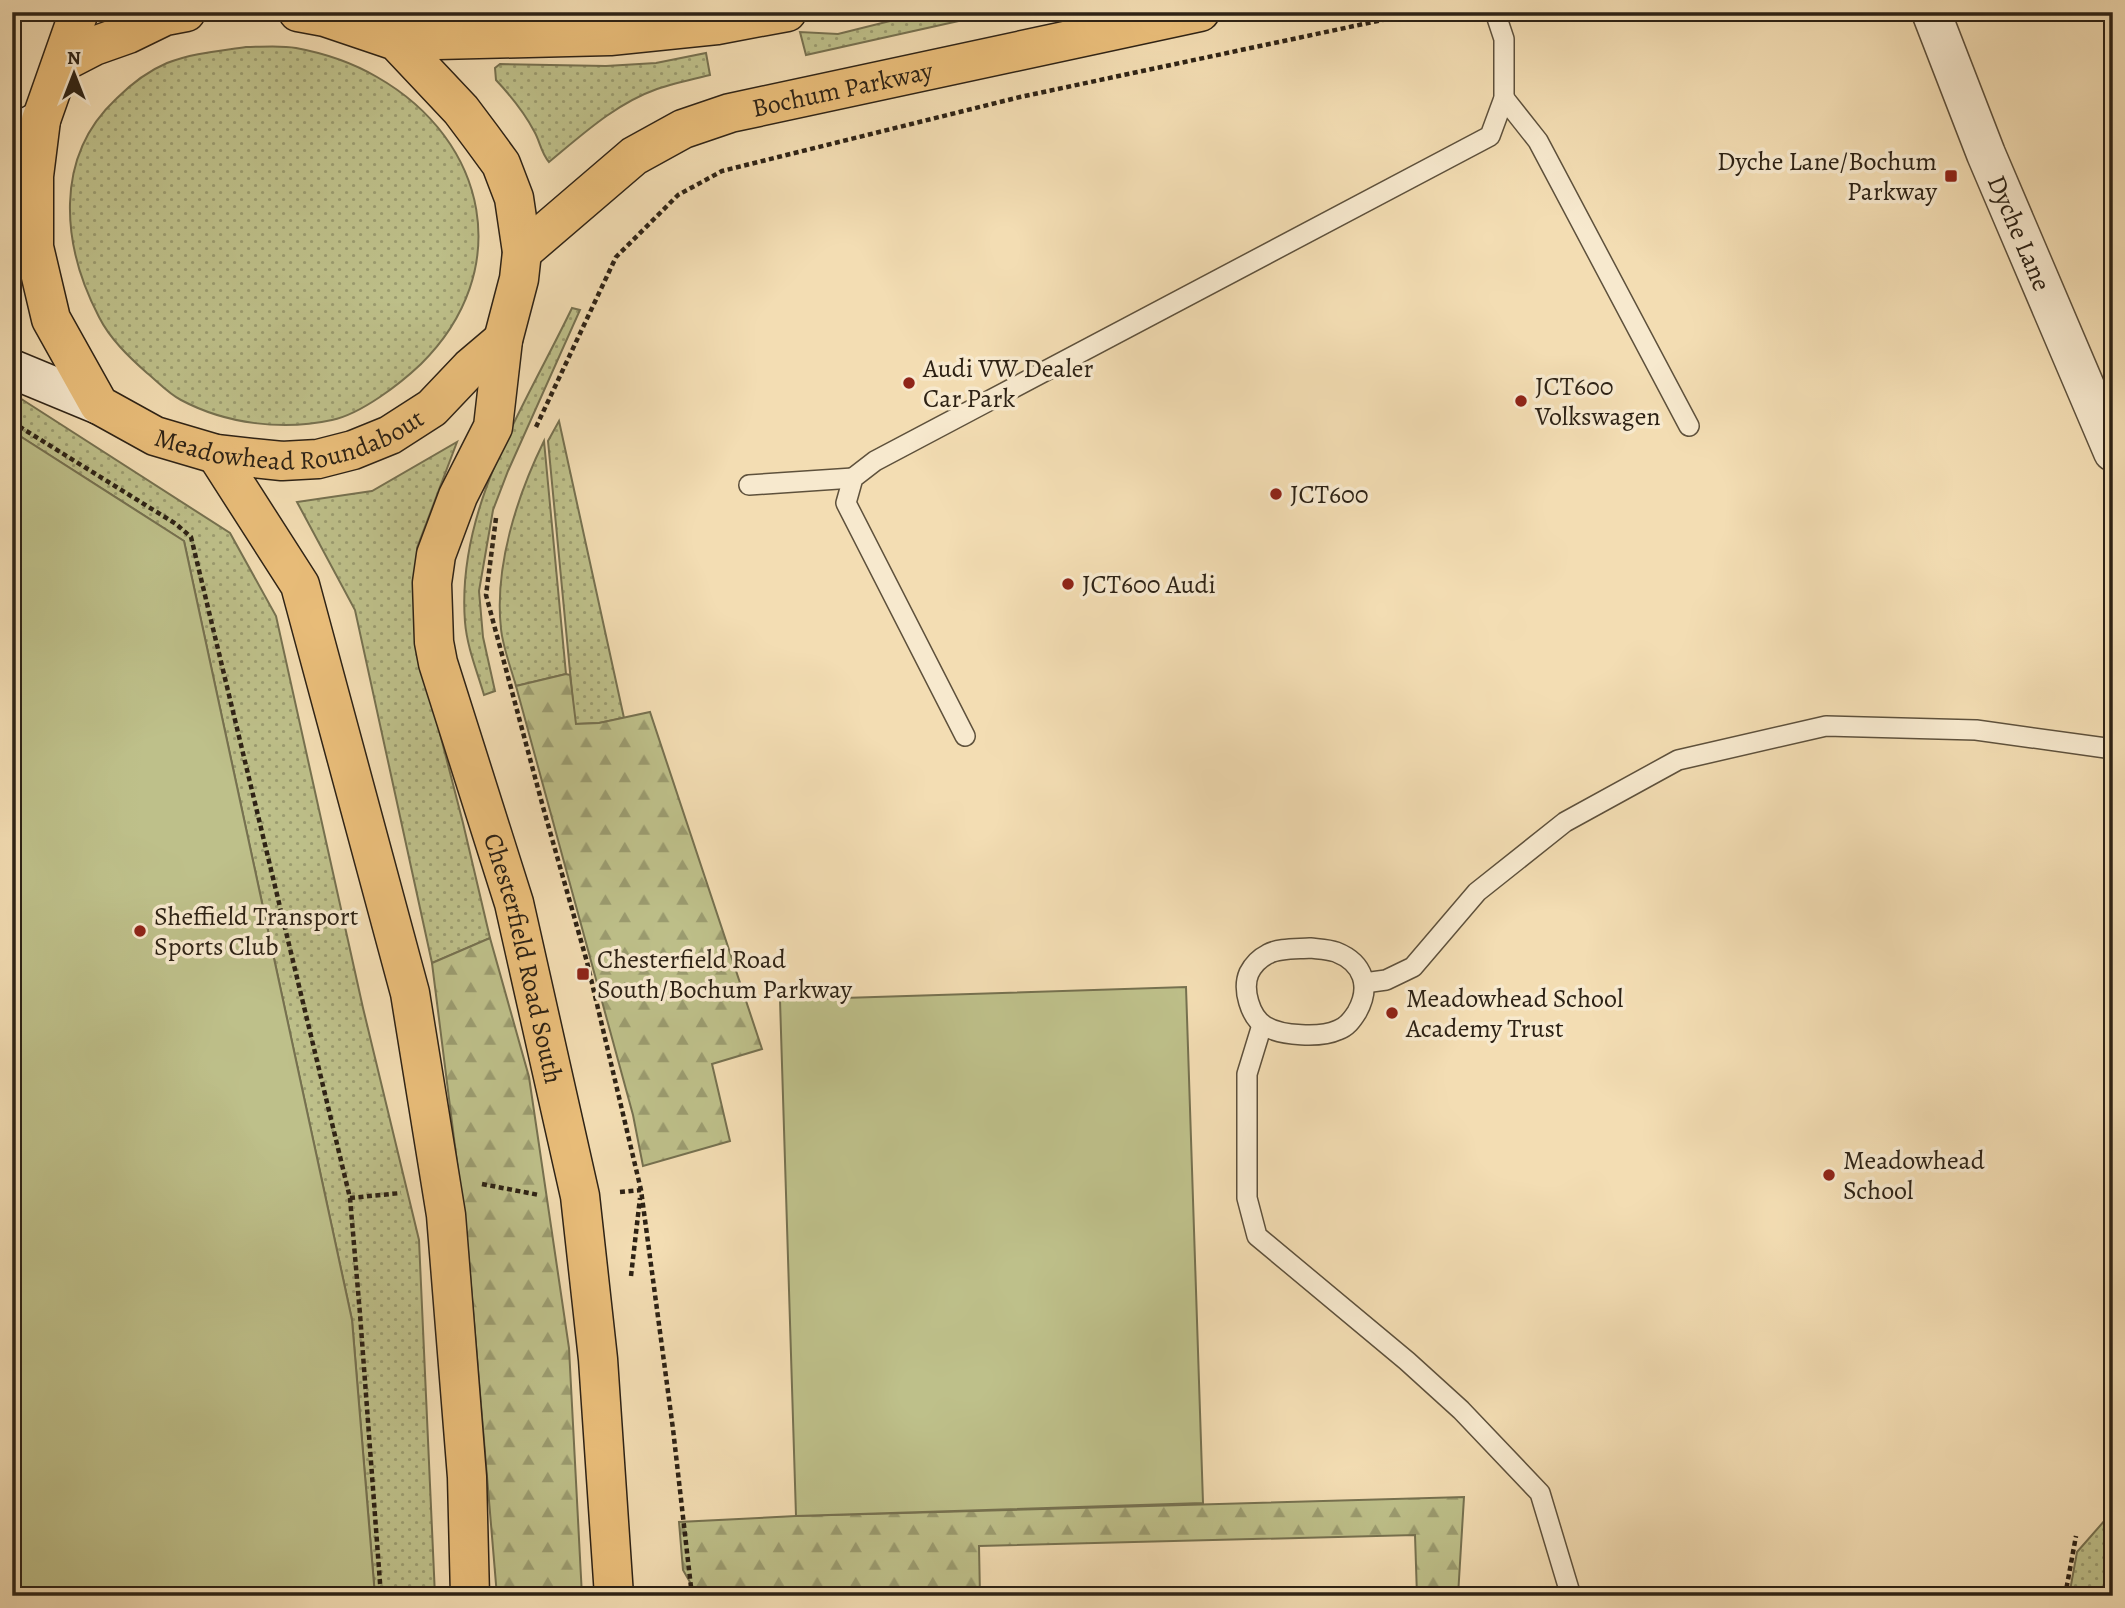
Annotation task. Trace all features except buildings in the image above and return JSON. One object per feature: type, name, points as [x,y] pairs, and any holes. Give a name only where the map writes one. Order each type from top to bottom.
[{"type":"highway","points":[[79,12],[62,62],[27,127],[34,176],[34,247],[51,319],[99,405]]},
{"type":"highway","points":[[62,62],[165,16],[186,12]]},
{"type":"highway","points":[[298,12],[325,17],[396,41],[610,36],[717,25],[787,12]]},
{"type":"highway","name":"Bochum Parkway","points":[[522,252],[634,156],[683,129],[730,113],[1200,12]]},
{"type":"highway","points":[[396,41],[461,110],[501,164],[514,198],[522,252],[519,279],[503,340]]},
{"type":"highway","name":"Meadowhead Roundabout","points":[[99,405],[155,436],[216,454],[282,461],[318,459],[353,450],[390,435],[432,408],[470,368],[503,340]]},
{"type":"highway","name":"Chesterfield Road South","points":[[503,340],[493,427],[458,496],[436,555],[432,583],[434,642],[438,663],[513,903],[580,1196],[598,1359],[614,1596]]},
{"type":"highway","points":[[216,454],[300,585],[410,993],[446,1215],[467,1477],[470,1596]]},
{"type":"street","name":"Dyche Lane","points":[[1931,12],[1986,154],[2113,452]]},
{"type":"street","points":[[12,369],[99,405]]},
{"type":"lane","points":[[750,485],[853,478],[875,461],[1490,136],[1504,98],[1504,39],[1495,12]]},
{"type":"lane","points":[[1504,98],[1538,141],[1689,426]]},
{"type":"lane","points":[[853,478],[846,503],[965,736]]},
{"type":"lane","points":[[1364,983],[1386,980],[1413,967],[1477,892],[1565,822],[1678,760],[1826,726],[1976,730],[2113,748]]},
{"type":"lane","points":[[1310,948],[1335,951],[1360,968],[1364,983],[1362,1004],[1352,1022],[1339,1030],[1324,1034],[1299,1034],[1277,1031],[1262,1025],[1252,1012],[1247,994],[1248,975],[1256,962],[1270,952],[1310,948]]},
{"type":"lane","points":[[1262,1025],[1247,1074],[1247,1198],[1257,1236],[1461,1409],[1540,1493],[1571,1596]]},
{"type":"path","points":[[533,434],[616,257],[678,195],[722,171],[1020,97],[1419,12]]},
{"type":"path","points":[[12,422],[176,524],[191,537],[349,1198],[381,1596]]},
{"type":"path","points":[[497,510],[486,595],[587,962],[641,1190],[692,1596]]},
{"type":"path","points":[[480,1184],[540,1195]]},
{"type":"path","points":[[349,1198],[412,1192]]},
{"type":"path","points":[[2065,1596],[2077,1536]]},
{"type":"green space","points":[[926,12],[999,12],[806,55],[800,32],[838,34]]},
{"type":"green space","points":[[246,47],[306,50],[348,63],[377,77],[415,104],[444,136],[465,171],[476,210],[478,249],[470,289],[451,328],[421,364],[402,380],[355,412],[332,420],[294,425],[255,423],[217,415],[177,397],[133,361],[109,333],[87,290],[77,261],[70,204],[73,175],[82,148],[96,122],[127,89],[160,66],[196,55]]},
{"type":"green space","points":[[706,53],[710,75],[657,89],[627,103],[549,162],[526,117],[496,80],[495,68],[500,64],[606,66],[656,63]]},
{"type":"green space","points":[[572,308],[580,310],[493,510],[479,591],[483,637],[495,691],[484,695],[470,650],[465,622],[465,580],[471,539],[483,498],[515,420]]},
{"type":"green space","points":[[12,393],[230,533],[276,616],[363,1008],[419,1240],[435,1596],[375,1596],[352,1320],[184,541],[12,431]]},
{"type":"green space","points":[[559,421],[624,718],[599,723],[575,724],[548,441]]},
{"type":"green space","name":"Sheffield Transport Sports Club","points":[[12,431],[184,541],[352,1320],[375,1596],[12,1596]]},
{"type":"green space","points":[[544,441],[566,674],[516,686],[502,636],[501,581],[504,557],[517,508]]},
{"type":"green space","points":[[457,442],[417,548],[421,660],[490,938],[432,963],[355,610],[297,502],[372,491]]},
{"type":"green space","points":[[570,675],[576,724],[599,723],[650,712],[762,1049],[712,1064],[730,1141],[643,1166],[633,1115],[516,686]]},
{"type":"green space","points":[[490,938],[529,1077],[569,1348],[582,1596],[497,1596],[468,1250],[432,963]]},
{"type":"green space","points":[[1186,987],[1203,1503],[796,1516],[780,1000]]},
{"type":"green space","points":[[1464,1497],[1458,1596],[1417,1596],[1415,1535],[979,1546],[980,1596],[698,1596],[683,1570],[679,1522],[796,1516]]},
{"type":"green space","points":[[2113,1511],[2113,1596],[2069,1596],[2077,1552]]},
{"type":"place","name":"Dyche Lane/Bochum Parkway","points":[[1951,176]]},
{"type":"place","name":"Audi VW Dealer Car Park","points":[[909,383]]},
{"type":"place","name":"JCT600 Volkswagen","points":[[1521,401]]},
{"type":"place","name":"JCT600","points":[[1276,494]]},
{"type":"place","name":"JCT600 Audi","points":[[1068,584]]},
{"type":"place","name":"Sheffield Transport Sports Club","points":[[140,931]]},
{"type":"place","name":"Chesterfield Road South/Bochum Parkway","points":[[583,974]]},
{"type":"place","name":"Meadowhead School Academy Trust","points":[[1392,1013]]},
{"type":"place","name":"Meadowhead School","points":[[1829,1175]]}]
